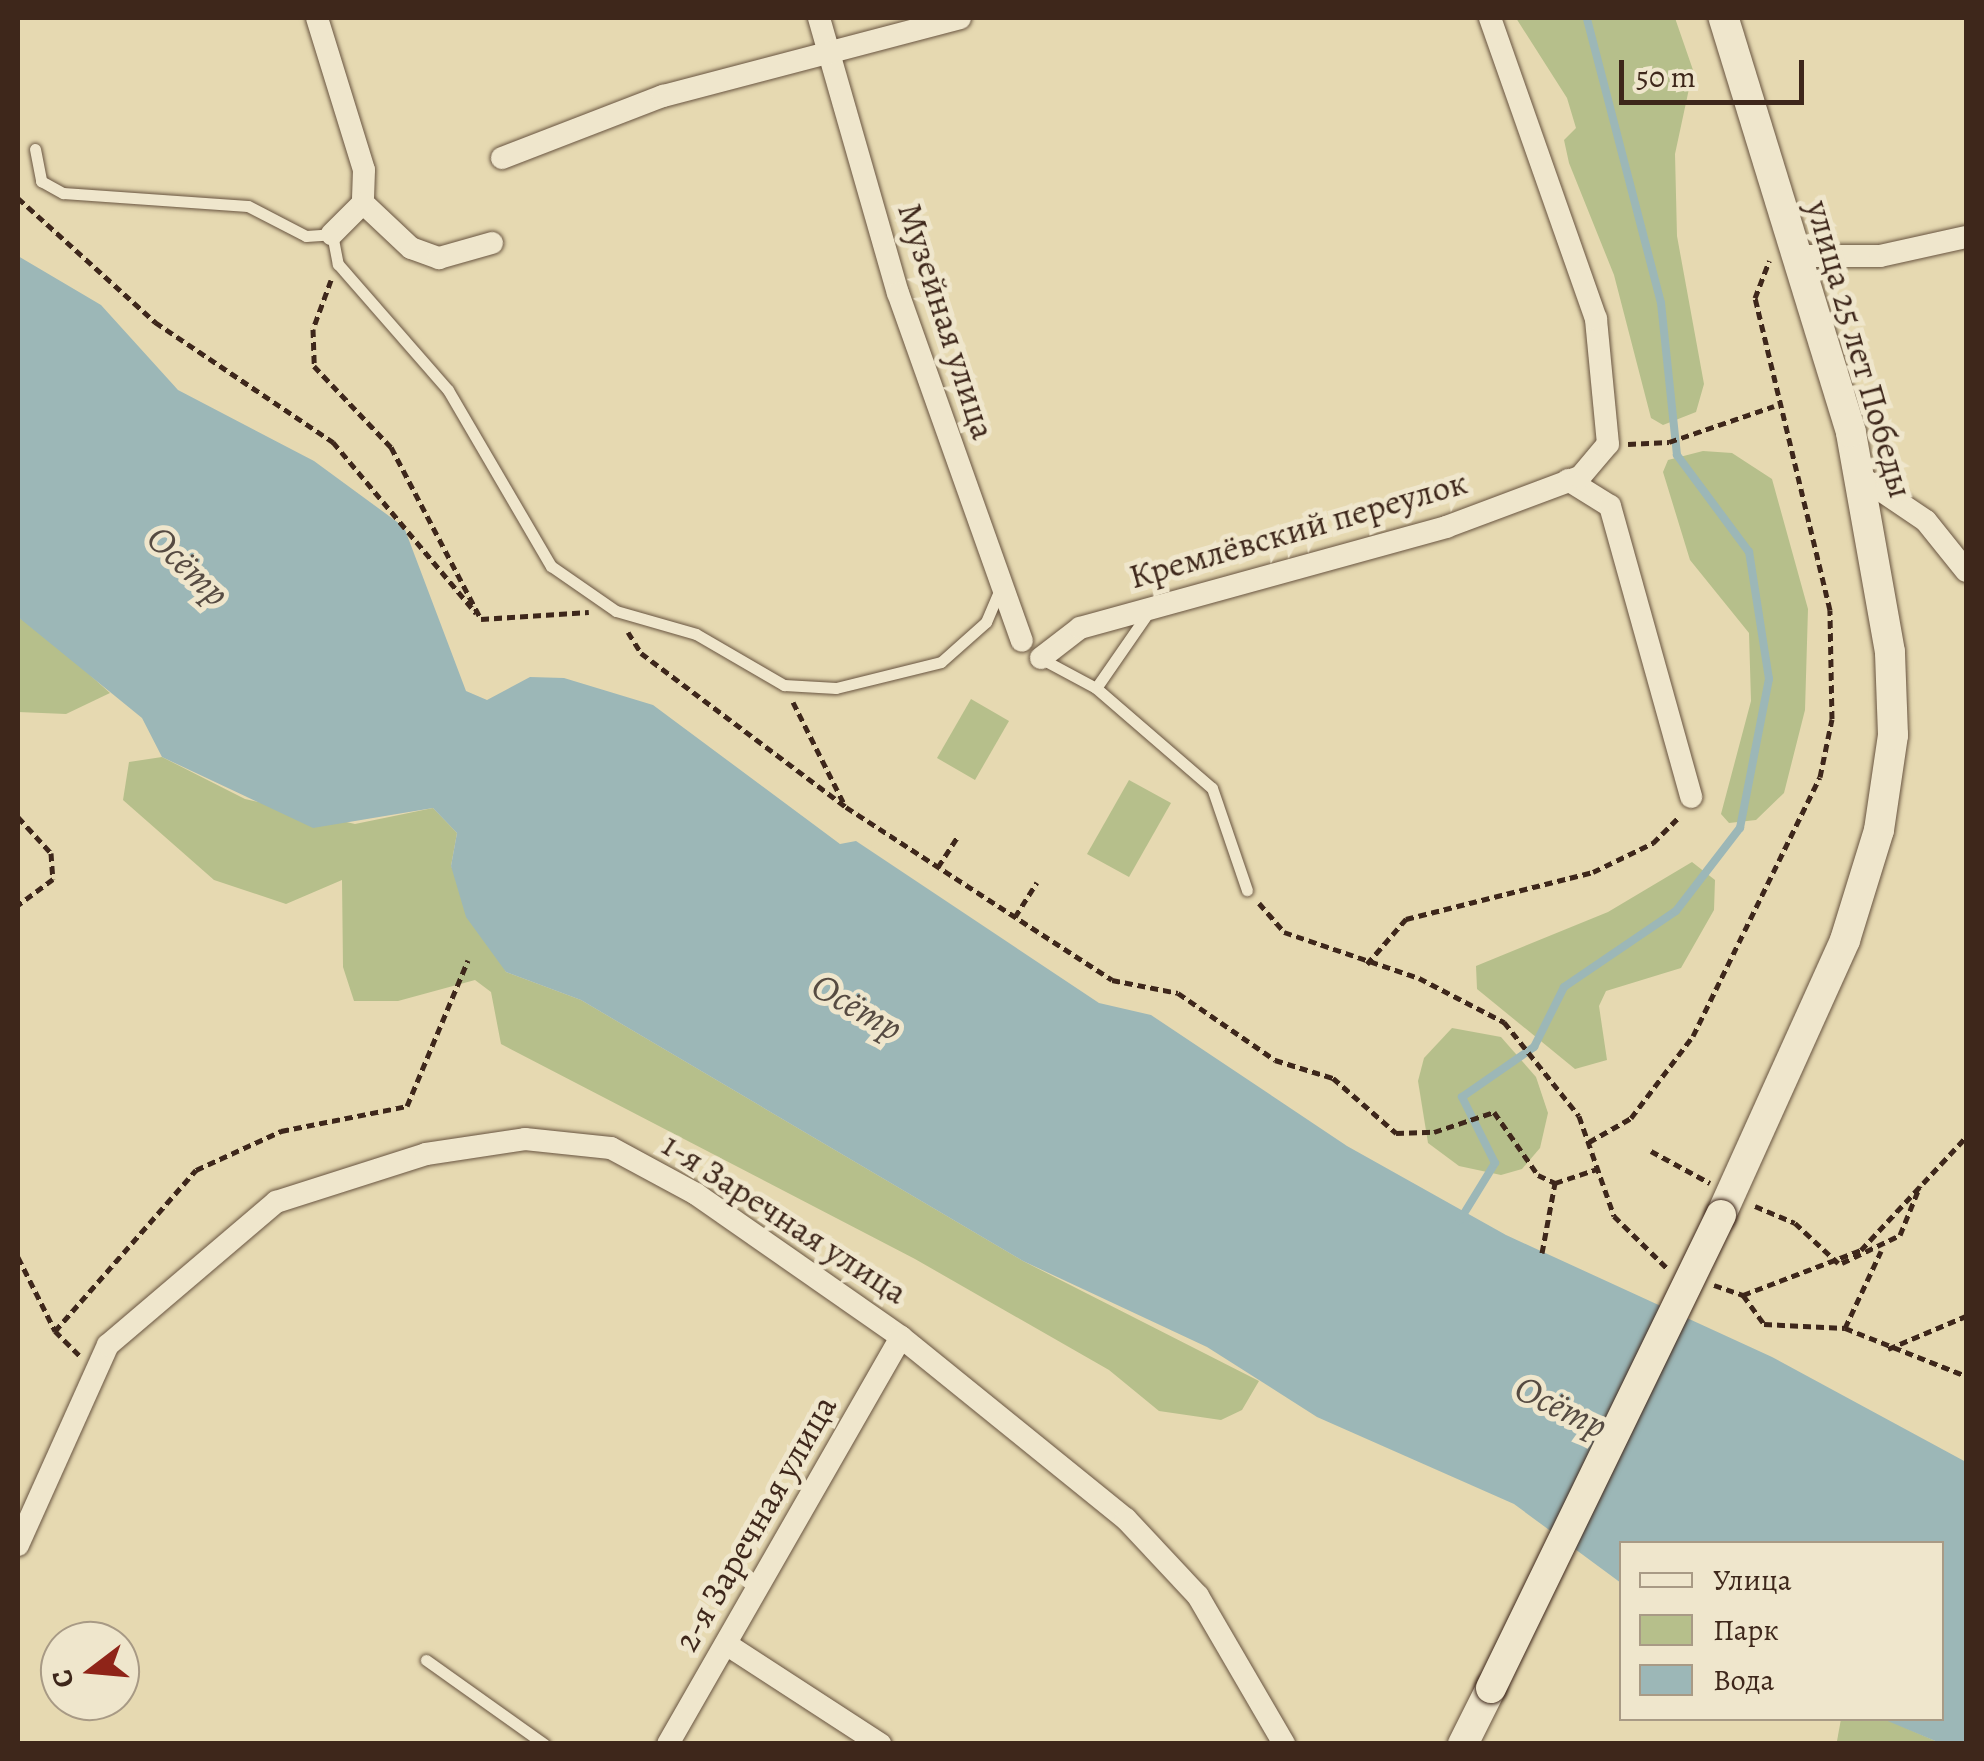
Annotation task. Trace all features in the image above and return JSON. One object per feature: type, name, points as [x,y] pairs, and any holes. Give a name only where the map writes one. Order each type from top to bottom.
[{"type":"main road","name":"улица 25 лет Победы","points":[[1463,1744],[1726,1205],[1845,940],[1878,830],[1893,735],[1890,652],[1861,477],[1724,18]]},
{"type":"street","points":[[317,18],[364,170],[363,203],[332,234]]},
{"type":"street","name":"Музейная улица","points":[[819,18],[999,592],[1022,641]]},
{"type":"street","points":[[502,158],[663,96],[960,18]]},
{"type":"street","points":[[1490,18],[1596,319],[1608,444],[1574,479],[1610,506],[1687,806]]},
{"type":"street","points":[[363,203],[411,248],[439,258],[492,243]]},
{"type":"street","points":[[1794,246],[1880,256],[1966,237]]},
{"type":"street","points":[[1861,477],[1926,521],[1966,571]]},
{"type":"street","name":"Кремлёвский переулок","points":[[1041,658],[1080,628],[1446,527],[1574,479]]},
{"type":"street","name":"1-я Заречная улица","points":[[18,1545],[96,1364],[142,1308],[276,1202],[426,1154],[525,1139],[611,1148],[696,1194],[901,1336],[1138,1532],[1198,1596],[1284,1744]]},
{"type":"street","name":"2-я Заречная улица","points":[[668,1744],[901,1336]]},
{"type":"street","points":[[726,1644],[880,1744]]},
{"type":"lane","points":[[35,149],[41,182],[63,194],[248,206],[306,236],[332,234],[338,264],[448,390],[551,566],[616,611],[696,634],[784,685],[836,688],[942,662],[986,622],[999,592]]},
{"type":"lane","points":[[1096,688],[1151,609]]},
{"type":"lane","points":[[1022,641],[1041,658],[1096,688],[1212,788],[1247,890]]},
{"type":"lane","points":[[426,1660],[544,1744]]},
{"type":"path","points":[[18,198],[155,322],[333,442],[481,619]]},
{"type":"path","points":[[1589,1142],[1631,1118],[1693,1036],[1820,778],[1832,719],[1830,610],[1774,406],[1755,298],[1794,246]]},
{"type":"path","points":[[338,264],[313,329],[314,366],[391,447],[481,619]]},
{"type":"path","points":[[1608,444],[1678,440],[1774,406]]},
{"type":"path","points":[[481,619],[616,611],[640,653],[846,807],[1112,980],[1178,993],[1275,1060],[1332,1078],[1396,1133],[1465,1124],[1488,1114],[1555,1183]]},
{"type":"path","points":[[784,685],[846,807]]},
{"type":"path","points":[[1367,964],[1406,919],[1593,872],[1653,843],[1687,806]]},
{"type":"path","points":[[18,817],[52,853],[53,879],[48,891],[18,905]]},
{"type":"path","points":[[938,868],[958,836]]},
{"type":"path","points":[[1015,918],[1037,882]]},
{"type":"path","points":[[1247,890],[1284,932],[1367,964],[1419,978],[1520,1038],[1543,1060],[1589,1142],[1614,1216],[1681,1277]]},
{"type":"path","points":[[56,1330],[196,1170],[281,1131],[408,1106],[468,960]]},
{"type":"path","points":[[1815,1272],[1838,1262],[1966,1137]]},
{"type":"path","points":[[1651,1151],[1726,1205],[1795,1223],[1838,1262]]},
{"type":"path","points":[[1555,1183],[1597,1169]]},
{"type":"path","points":[[1845,1328],[1881,1251],[1900,1234],[1924,1178]]},
{"type":"path","points":[[1542,1253],[1555,1183]]},
{"type":"path","points":[[1697,1281],[1743,1295],[1881,1251]]},
{"type":"path","points":[[18,1257],[68,1350],[96,1364]]},
{"type":"path","points":[[1743,1295],[1764,1324],[1845,1328],[1888,1349],[1966,1376]]},
{"type":"path","points":[[1888,1349],[1966,1316]]},
{"type":"green space","points":[[1516,18],[1675,18],[1693,70],[1675,154],[1677,236],[1704,384],[1696,412],[1663,425],[1651,418],[1614,275],[1569,163],[1564,140],[1576,128],[1567,98]]},
{"type":"green space","points":[[1703,451],[1732,453],[1772,479],[1808,609],[1805,710],[1784,793],[1756,820],[1729,823],[1721,814],[1751,701],[1749,633],[1690,560],[1663,472],[1668,460]]},
{"type":"green space","points":[[18,617],[43,633],[110,693],[66,714],[18,712]]},
{"type":"green space","points":[[971,699],[1009,721],[975,780],[937,758]]},
{"type":"green space","points":[[162,757],[245,799],[355,824],[433,808],[457,833],[451,866],[506,972],[581,1000],[1023,1261],[1259,1381],[1242,1410],[1221,1420],[1159,1411],[1109,1370],[915,1259],[501,1044],[491,992],[475,980],[398,1001],[354,1001],[343,967],[342,880],[286,904],[214,880],[123,800],[129,762]]},
{"type":"green space","points":[[1129,780],[1171,803],[1129,877],[1087,854]]},
{"type":"green space","points":[[1692,862],[1715,880],[1714,910],[1681,968],[1606,991],[1599,1006],[1607,1060],[1575,1069],[1477,989],[1476,966],[1608,912]]},
{"type":"green space","points":[[1452,1028],[1501,1037],[1536,1077],[1548,1113],[1540,1148],[1522,1169],[1501,1175],[1459,1166],[1428,1143],[1418,1081],[1424,1058]]},
{"type":"green space","points":[[1841,1721],[1890,1721],[1940,1743],[1837,1741]]},
{"type":"water","name":"Осётр","points":[[18,256],[101,305],[178,390],[314,461],[404,527],[466,691],[487,700],[530,677],[564,678],[653,705],[840,844],[856,841],[1099,1003],[1151,1015],[1347,1146],[1506,1235],[1772,1357],[1966,1462],[1966,1743],[1940,1743],[1888,1721],[1944,1721],[1944,1541],[1619,1541],[1619,1582],[1514,1504],[1317,1417],[1207,1347],[1023,1261],[581,1000],[506,972],[466,917],[451,866],[457,833],[433,808],[313,828],[162,757],[142,718],[18,617]]},
{"type":"pier","points":[[858,837],[1014,939],[1011,943]]},
{"type":"waterway","points":[[1460,1220],[1495,1163],[1462,1097],[1534,1047],[1564,987],[1676,911],[1740,828],[1769,679],[1749,552],[1677,455],[1661,303],[1587,18]]}]
